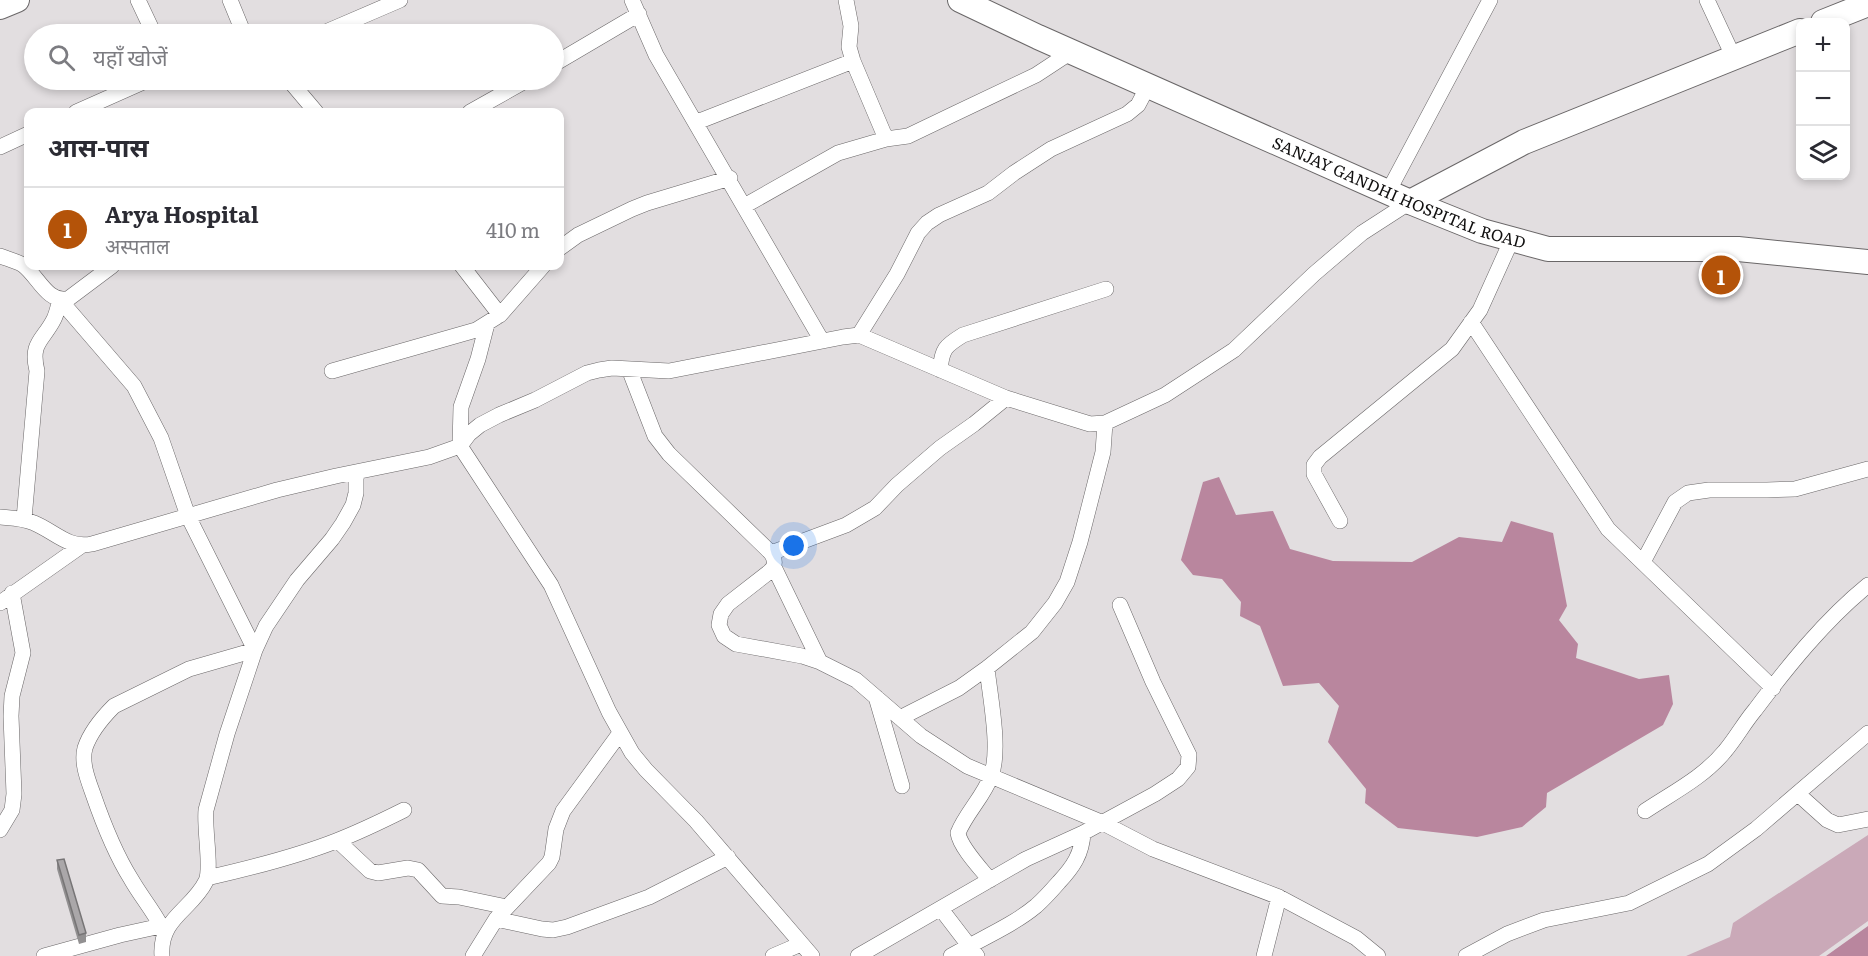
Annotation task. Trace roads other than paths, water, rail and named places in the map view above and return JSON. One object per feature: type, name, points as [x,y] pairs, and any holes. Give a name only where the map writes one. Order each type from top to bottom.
[{"type":"main road","points":[[0,7],[17,0]]},
{"type":"main road","name":"SANJAY GANDHI HOSPITAL ROAD","points":[[960,0],[1071,52],[1482,231],[1548,249],[1738,249],[1868,262]]},
{"type":"main road","points":[[1833,18],[1868,4]]},
{"type":"main road","points":[[1410,201],[1524,142],[1796,33]]},
{"type":"street","points":[[138,0],[149,24]]},
{"type":"street","points":[[230,0],[240,24]]},
{"type":"street","points":[[344,24],[400,0]]},
{"type":"street","points":[[846,0],[851,26],[849,47],[853,61],[886,139]]},
{"type":"street","points":[[1389,192],[1490,0]]},
{"type":"street","points":[[1707,0],[1734,58]]},
{"type":"street","points":[[564,57],[636,7],[657,55],[822,341]]},
{"type":"street","points":[[746,206],[838,153],[886,139],[908,136],[1036,75],[1071,52]]},
{"type":"street","points":[[697,122],[853,61]]},
{"type":"street","points":[[860,335],[897,274],[918,233],[927,223],[939,214],[988,193],[1051,149],[1127,114],[1138,105],[1148,86]]},
{"type":"street","points":[[85,108],[126,90]]},
{"type":"street","points":[[297,90],[313,108]]},
{"type":"street","points":[[477,108],[508,90]]},
{"type":"street","points":[[0,147],[24,136]]},
{"type":"street","points":[[564,245],[578,235],[632,209],[730,178]]},
{"type":"street","points":[[0,603],[81,546],[277,490],[429,457],[460,446],[480,425],[499,415],[535,400],[587,373],[605,369],[669,371],[860,335],[1006,398],[1090,424],[1105,423],[1165,395],[1234,350],[1314,274],[1362,233],[1410,201]]},
{"type":"street","points":[[1340,521],[1314,474],[1314,465],[1452,349],[1480,310],[1512,239]]},
{"type":"street","points":[[0,256],[24,266]]},
{"type":"street","points":[[28,270],[53,298],[60,300],[68,299],[107,270]]},
{"type":"street","points":[[464,270],[494,319]]},
{"type":"street","points":[[332,371],[476,330],[494,319],[539,270]]},
{"type":"street","points":[[940,370],[941,354],[948,345],[963,335],[1107,289]]},
{"type":"street","points":[[60,300],[134,386],[160,438],[188,516],[255,650]]},
{"type":"street","points":[[24,519],[37,371],[34,359],[38,341],[53,320],[60,300]]},
{"type":"street","points":[[494,319],[461,407],[460,446],[551,585],[620,733],[632,753],[696,820],[812,956]]},
{"type":"street","points":[[1471,322],[1608,529],[1773,688]]},
{"type":"street","points":[[629,369],[656,436],[669,454],[773,560],[819,662]]},
{"type":"street","points":[[1006,398],[940,448],[897,485],[875,508],[846,525],[773,560],[728,604],[721,614],[719,625],[724,636],[736,644],[802,656],[856,680],[939,750],[967,766],[1103,823],[1153,849],[1279,897],[1356,938],[1378,956]]},
{"type":"street","points":[[900,718],[959,688],[987,668],[1032,632],[1055,603],[1067,582],[1080,542],[1103,452],[1105,423]]},
{"type":"street","points":[[1643,562],[1675,502],[1688,493],[1709,490],[1795,489],[1868,470]]},
{"type":"street","points":[[44,956],[164,926],[202,888],[209,867],[204,823],[206,810],[227,734],[255,650],[266,626],[297,580],[343,523],[353,505],[356,493],[356,472]]},
{"type":"street","points":[[0,517],[24,519],[81,546]]},
{"type":"street","points":[[1645,811],[1695,779],[1724,752],[1808,646],[1848,602],[1868,585]]},
{"type":"street","points":[[0,830],[12,810],[14,794],[12,696],[23,653],[12,593]]},
{"type":"street","points":[[858,956],[1026,859],[1103,823],[1155,794],[1178,779],[1188,767],[1189,755],[1153,682],[1120,605]]},
{"type":"street","points":[[162,956],[164,926],[131,880],[105,831],[87,775],[84,760],[85,749],[90,737],[114,706],[189,669],[255,650]]},
{"type":"street","points":[[987,668],[996,746],[991,777],[958,833],[959,838],[990,880]]},
{"type":"street","points":[[876,697],[902,786]]},
{"type":"street","points":[[473,956],[502,913],[549,862],[552,857],[556,829],[563,811],[620,733]]},
{"type":"street","points":[[1466,956],[1507,934],[1544,920],[1629,903],[1708,864],[1756,829],[1868,733]]},
{"type":"street","points":[[1798,794],[1827,820],[1838,825],[1868,819]]},
{"type":"street","points":[[207,878],[263,865],[338,840],[404,810]]},
{"type":"street","points":[[951,956],[973,950],[1022,916],[1046,896],[1072,868],[1083,846],[1083,833]]},
{"type":"street","points":[[338,840],[374,872],[414,869],[423,874],[442,896],[459,897],[542,929],[554,930],[649,897],[728,857]]},
{"type":"street","points":[[1264,956],[1279,897]]},
{"type":"street","points":[[941,909],[973,950]]},
{"type":"street","points":[[773,956],[801,944]]},
{"type":"place","name":"Arya Hospital","points":[[1721,275]]}]
